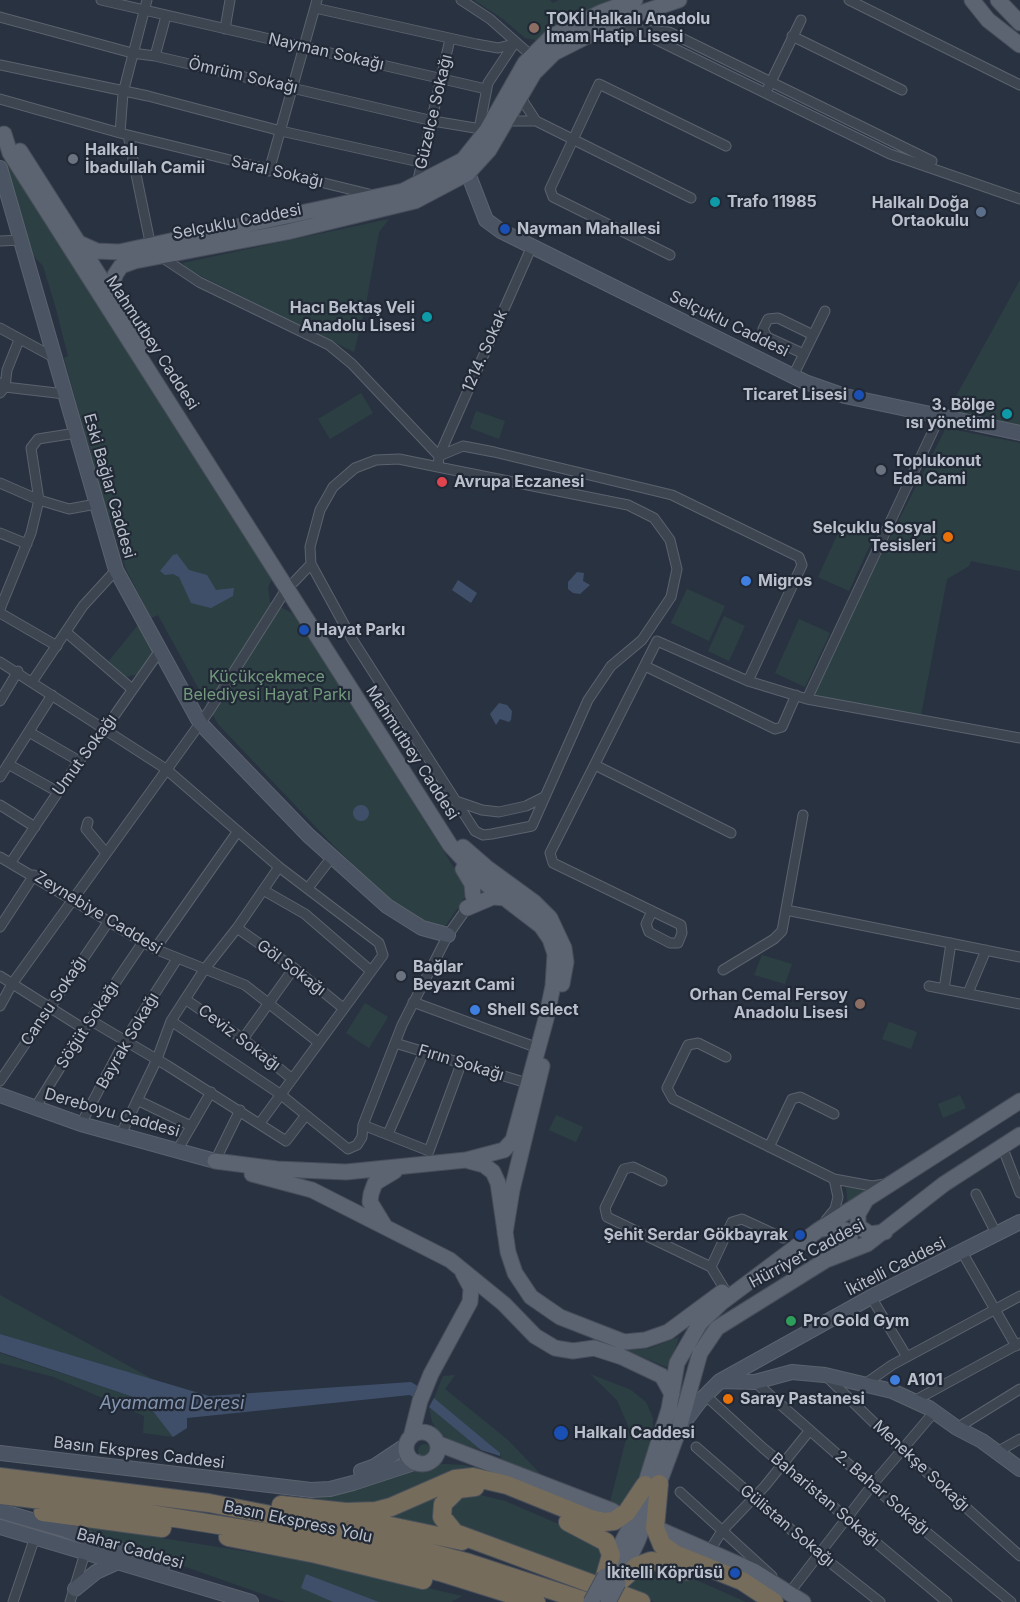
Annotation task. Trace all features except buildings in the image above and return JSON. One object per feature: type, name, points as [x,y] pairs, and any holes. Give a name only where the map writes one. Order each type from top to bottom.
[{"type":"highway","name":"Basın Ekspress Yolu","points":[[0,1477],[166,1497],[258,1512],[366,1535],[489,1569],[590,1602]]},
{"type":"highway","points":[[303,1508],[360,1512],[382,1510],[455,1479],[472,1477],[498,1482],[604,1522],[614,1521],[627,1512],[652,1484]]},
{"type":"highway","points":[[652,1484],[655,1528],[662,1545],[675,1554],[742,1581],[774,1602]]},
{"type":"highway","points":[[641,1602],[449,1529],[441,1510],[446,1498],[463,1488],[482,1488],[594,1534],[606,1542],[610,1550],[611,1580],[637,1566],[658,1561],[723,1585],[753,1602]]},
{"type":"highway","name":"Basın Ekspress Yolu","points":[[0,1495],[124,1510],[306,1539],[440,1572],[536,1602]]},
{"type":"highway","points":[[166,1497],[208,1495],[303,1508],[401,1527],[513,1554]]},
{"type":"highway","points":[[0,1506],[270,1545],[409,1576],[499,1602]]},
{"type":"main road","name":"Selçuklu Caddesi","points":[[120,252],[156,251],[287,232],[415,201],[489,150],[522,98],[545,44],[552,36],[602,12],[635,0]]},
{"type":"main road","name":"Selçuklu Caddesi","points":[[679,0],[521,69],[483,129],[466,166],[486,220],[532,246],[793,376],[845,396],[1020,433]]},
{"type":"main road","points":[[972,0],[988,20],[1020,45]]},
{"type":"main road","points":[[985,0],[1020,39]]},
{"type":"main road","points":[[998,0],[1020,23]]},
{"type":"main road","points":[[1009,0],[1020,15]]},
{"type":"main road","name":"Mahmutbey Caddesi","points":[[2,133],[15,144],[42,182],[79,243],[93,275],[120,307],[455,851],[491,881],[534,902],[550,918],[558,931],[566,962],[512,1190],[505,1233]]},
{"type":"main road","name":"Mahmutbey Caddesi","points":[[2,133],[10,153],[93,275],[454,836],[475,858],[505,898],[541,926],[550,939],[555,954],[554,986],[538,1048],[513,1140],[504,1150],[466,1160],[400,1169],[314,1172],[215,1161]]},
{"type":"main road","name":"Selçuklu Caddesi","points":[[120,307],[113,285],[115,275],[122,266],[156,251],[381,197],[466,166]]},
{"type":"main road","name":"Eski Bağlar Caddesi","points":[[0,168],[116,570],[200,723],[332,857],[387,906],[422,928],[448,935]]},
{"type":"main road","points":[[79,243],[97,250],[120,252]]},
{"type":"main road","points":[[93,275],[102,261],[120,252]]},
{"type":"main road","points":[[455,851],[472,884],[470,902]]},
{"type":"main road","points":[[470,902],[491,881]]},
{"type":"main road","points":[[470,902],[493,897],[505,898]]},
{"type":"main road","name":"Dereboyu Caddesi","points":[[0,1095],[81,1124],[215,1161]]},
{"type":"main road","name":"Hürriyet Caddesi","points":[[776,1263],[868,1197],[1020,1101]]},
{"type":"main road","name":"Hürriyet Caddesi","points":[[652,1484],[678,1431],[700,1353],[717,1328],[826,1260],[867,1244],[944,1184],[1020,1135]]},
{"type":"main road","points":[[466,1160],[484,1165],[493,1172],[498,1184],[508,1252],[515,1273],[531,1297],[560,1317],[624,1342],[645,1340],[668,1332],[761,1266],[776,1263]]},
{"type":"main road","points":[[215,1161],[312,1190],[450,1260],[504,1304],[535,1336],[555,1348],[573,1351],[594,1348],[622,1357],[662,1376],[672,1394]]},
{"type":"main road","points":[[386,1228],[374,1212],[370,1202],[371,1194],[375,1183],[400,1169]]},
{"type":"main road","points":[[868,1197],[858,1214],[858,1226],[870,1234],[885,1232]]},
{"type":"main road","name":"İkitelli Caddesi","points":[[678,1431],[705,1395],[720,1382],[871,1297],[1020,1222]]},
{"type":"main road","points":[[817,1232],[835,1227],[850,1235],[850,1244],[826,1260]]},
{"type":"main road","points":[[450,1260],[465,1275],[471,1288],[470,1302],[431,1374],[408,1441],[407,1455],[417,1462],[432,1459],[493,1463]]},
{"type":"main road","points":[[608,1602],[611,1580],[628,1529],[652,1484],[677,1364],[700,1323],[721,1303],[776,1263]]},
{"type":"main road","points":[[463,1317],[477,1304],[484,1302],[504,1304]]},
{"type":"main road","points":[[720,1382],[755,1382],[792,1372],[825,1374],[865,1384],[935,1411],[1020,1469]]},
{"type":"main road","points":[[420,1401],[439,1452],[432,1459]]},
{"type":"main road","points":[[408,1441],[418,1434],[436,1440],[613,1511]]},
{"type":"main road","name":"Basın Ekspres Caddesi","points":[[274,1486],[320,1484],[344,1477],[375,1466],[408,1441]]},
{"type":"main road","name":"Basın Ekspres Caddesi","points":[[0,1453],[274,1486],[330,1489],[417,1462]]},
{"type":"main road","points":[[0,1511],[42,1522],[97,1541],[234,1596]]},
{"type":"main road","name":"Bahar Caddesi","points":[[0,1527],[251,1602]]},
{"type":"main road","points":[[663,1531],[754,1571],[803,1602]]},
{"type":"main road","points":[[73,1596],[96,1572],[118,1562]]},
{"type":"main road","points":[[590,1602],[611,1580]]},
{"type":"street","name":"Nayman Sokağı","points":[[101,0],[486,89]]},
{"type":"street","points":[[147,0],[123,93],[124,134],[156,251],[200,282],[329,345],[352,364],[439,456],[463,446],[644,486],[672,495],[799,557],[802,565],[748,681]]},
{"type":"street","points":[[225,29],[230,0]]},
{"type":"street","points":[[461,0],[490,19],[538,60]]},
{"type":"street","points":[[849,0],[1020,85]]},
{"type":"street","points":[[269,171],[316,4],[450,39],[498,48],[516,43],[537,47],[545,44]]},
{"type":"street","points":[[602,12],[621,24],[890,154],[1020,200]]},
{"type":"street","points":[[155,56],[166,16]]},
{"type":"street","name":"Ömrüm Sokağı","points":[[0,17],[132,53],[155,56],[433,121],[483,129]]},
{"type":"street","points":[[765,94],[801,20]]},
{"type":"street","points":[[621,24],[651,33],[669,32],[933,161]]},
{"type":"street","points":[[792,36],[903,90]]},
{"type":"street","name":"Güzelce Sokağı","points":[[417,184],[424,163],[450,39]]},
{"type":"street","points":[[516,43],[521,69]]},
{"type":"street","points":[[483,129],[486,89],[494,73],[516,43]]},
{"type":"street","points":[[0,65],[123,93],[148,96],[281,131],[424,163]]},
{"type":"street","points":[[670,255],[553,197],[550,189],[599,84],[726,146]]},
{"type":"street","points":[[522,98],[536,121]]},
{"type":"street","name":"Saral Sokağı","points":[[0,99],[124,134],[381,197]]},
{"type":"street","points":[[507,121],[536,121],[691,198]]},
{"type":"street","points":[[0,241],[22,240]]},
{"type":"street","name":"1214. Sokak","points":[[438,467],[439,456],[532,246]]},
{"type":"street","points":[[793,376],[825,311]]},
{"type":"street","points":[[804,354],[767,337],[763,329],[768,319],[778,318],[813,335]]},
{"type":"street","points":[[0,328],[55,358]]},
{"type":"street","points":[[19,340],[2,388],[65,394]]},
{"type":"street","points":[[807,699],[940,416]]},
{"type":"street","points":[[57,646],[0,611],[27,544],[39,500],[31,448],[38,439],[76,433]]},
{"type":"street","points":[[399,459],[628,505],[654,518],[670,540],[676,569],[671,597],[642,640],[611,666],[588,700],[529,828],[483,835],[476,831],[453,800],[352,639],[311,564],[310,547],[320,510],[333,487],[356,468],[376,460],[399,459]]},
{"type":"street","points":[[0,483],[39,500],[69,509],[96,504]]},
{"type":"street","points":[[0,533],[27,544]]},
{"type":"street","points":[[0,1006],[12,984],[200,723],[291,585],[311,564]]},
{"type":"street","points":[[32,682],[83,606],[116,570]]},
{"type":"street","points":[[66,632],[132,689]]},
{"type":"street","points":[[652,911],[553,863],[550,853],[657,641],[748,681],[807,699],[1020,738]]},
{"type":"street","name":"Umut Sokağı","points":[[3,860],[35,827],[79,761],[105,729],[161,649]]},
{"type":"street","points":[[0,662],[18,671],[166,769],[279,867],[379,943],[383,955],[291,1077],[260,1123]]},
{"type":"street","points":[[645,666],[775,729],[782,727],[796,695]]},
{"type":"street","points":[[0,701],[18,671]]},
{"type":"street","points":[[0,777],[52,694]]},
{"type":"street","points":[[29,732],[79,761]]},
{"type":"street","points":[[8,764],[58,792]]},
{"type":"street","points":[[595,765],[731,833]]},
{"type":"street","points":[[453,800],[482,810],[499,812],[526,806],[544,797]]},
{"type":"street","points":[[0,806],[35,827]]},
{"type":"street","points":[[723,970],[774,939],[782,931],[803,815]]},
{"type":"street","points":[[88,822],[86,829],[106,853]]},
{"type":"street","points":[[155,949],[238,831]]},
{"type":"street","points":[[308,888],[332,857]]},
{"type":"street","name":"Zeynebiye Caddesi","points":[[3,860],[74,898],[155,949],[177,960],[245,985],[318,1042]]},
{"type":"street","points":[[121,1134],[157,1059],[171,1021],[204,970],[237,928],[279,867]]},
{"type":"street","points":[[0,927],[34,875]]},
{"type":"street","points":[[263,890],[305,914],[370,971]]},
{"type":"street","points":[[171,1021],[280,1094],[348,1149],[357,1145],[362,1137],[363,1125],[413,1002],[448,935],[470,902]]},
{"type":"street","points":[[786,910],[1020,957]]},
{"type":"street","name":"Cansu Sokağı","points":[[0,1081],[109,921]]},
{"type":"street","name":"Göl Sokağı","points":[[237,928],[294,968],[343,1008]]},
{"type":"street","name":"Söğüt Sokağı","points":[[35,1108],[84,1029],[143,942]]},
{"type":"street","points":[[944,988],[951,942]]},
{"type":"street","points":[[968,993],[986,950]]},
{"type":"street","name":"Bayrak Sokağı","points":[[81,1124],[125,1040],[177,960]]},
{"type":"street","points":[[243,1039],[294,968]]},
{"type":"street","points":[[0,976],[84,1029]]},
{"type":"street","points":[[929,986],[1020,1004]]},
{"type":"street","name":"Ceviz Sokağı","points":[[185,999],[243,1039],[291,1077]]},
{"type":"street","points":[[413,1002],[538,1048]]},
{"type":"street","points":[[90,1020],[240,1110],[286,1142],[306,1115]]},
{"type":"street","name":"Fırın Sokağı","points":[[395,1043],[527,1083]]},
{"type":"street","points":[[726,1057],[698,1043],[688,1045],[667,1088],[673,1099],[834,1179],[872,1186],[892,1183]]},
{"type":"street","points":[[388,1134],[424,1052]]},
{"type":"street","points":[[363,1125],[429,1150],[461,1064]]},
{"type":"street","points":[[178,1149],[211,1092]]},
{"type":"street","points":[[769,1147],[792,1099],[800,1097],[834,1114]]},
{"type":"street","points":[[137,1100],[191,1126]]},
{"type":"street","points":[[215,1161],[240,1110]]},
{"type":"street","points":[[1002,1146],[1020,1191]]},
{"type":"street","points":[[662,1181],[633,1167],[624,1169],[605,1208],[607,1217],[711,1267],[725,1290]]},
{"type":"street","points":[[817,1232],[835,1209],[838,1197],[834,1179]]},
{"type":"street","points":[[976,1194],[997,1235]]},
{"type":"street","points":[[711,1267],[732,1222],[742,1219],[783,1238]]},
{"type":"street","points":[[914,1401],[1018,1345],[962,1252]]},
{"type":"street","points":[[865,1384],[907,1357],[1020,1296]]},
{"type":"street","points":[[871,1297],[907,1357]]},
{"type":"street","name":"Menekşe Sokağı","points":[[825,1374],[902,1450],[1020,1556]]},
{"type":"street","name":"2. Bahar Sokağı","points":[[755,1382],[913,1521],[1011,1602]]},
{"type":"street","points":[[957,1428],[1020,1389]]},
{"type":"street","name":"Baharistan Sokağı","points":[[705,1395],[782,1464],[947,1602]]},
{"type":"street","points":[[680,1492],[790,1592],[873,1484],[935,1411]]},
{"type":"street","points":[[710,1550],[722,1531],[810,1430]]},
{"type":"street","points":[[998,1452],[1020,1439]]},
{"type":"street","name":"Gülistan Sokağı","points":[[696,1448],[818,1553],[880,1602]]},
{"type":"street","points":[[13,1602],[35,1537]]},
{"type":"street","points":[[73,1596],[85,1553]]},
{"type":"green space","name":"TOKİ Halkalı Anadolu İmam Hatip Lisesi","points":[[474,0],[550,0],[553,3],[559,0],[620,0],[575,14],[536,40],[525,38],[503,19]]},
{"type":"green space","name":"Küçükçekmece Belediyesi Hayat Parkı","points":[[8,159],[223,504],[273,577],[268,587],[270,602],[292,613],[302,626],[466,887],[466,896],[446,925],[436,928],[423,925],[381,891],[333,845],[218,724],[158,615],[151,618],[126,569],[103,497],[64,358],[68,356],[55,305],[43,266],[32,254],[4,160]]},
{"type":"green space","points":[[389,219],[379,232],[366,304],[354,352],[185,268],[183,263]]},
{"type":"green space","points":[[1020,280],[1020,426],[948,411]]},
{"type":"green space","points":[[361,393],[373,413],[330,439],[318,419]]},
{"type":"green space","points":[[476,411],[505,421],[499,439],[470,428]]},
{"type":"green space","points":[[946,428],[1020,443],[1020,571],[971,561],[969,566],[947,579],[920,720],[807,699]]},
{"type":"green space","points":[[843,522],[874,536],[849,591],[818,577]]},
{"type":"green space","points":[[687,589],[725,606],[709,641],[671,623]]},
{"type":"green space","points":[[724,616],[745,626],[729,661],[708,651]]},
{"type":"green space","points":[[799,619],[830,633],[805,687],[775,673]]},
{"type":"green space","points":[[138,625],[153,652],[139,674],[125,677],[108,662]]},
{"type":"green space","points":[[762,955],[792,964],[785,984],[754,975]]},
{"type":"green space","points":[[365,1003],[388,1017],[369,1048],[346,1033]]},
{"type":"green space","points":[[889,1022],[917,1032],[911,1049],[882,1039]]},
{"type":"green space","points":[[960,1095],[966,1108],[943,1118],[938,1104]]},
{"type":"green space","points":[[556,1115],[583,1127],[576,1142],[549,1130]]},
{"type":"green space","points":[[846,1187],[872,1191],[848,1207]]},
{"type":"green space","points":[[0,1295],[154,1380],[0,1334]]},
{"type":"green space","points":[[679,1337],[669,1368],[626,1350],[648,1349]]},
{"type":"green space","points":[[0,1353],[145,1401],[173,1437],[143,1433],[144,1416],[54,1377],[0,1363]]},
{"type":"green space","points":[[590,1374],[631,1390],[646,1402],[653,1418],[652,1444],[625,1509],[609,1506],[629,1428],[617,1400]]},
{"type":"green space","points":[[455,1375],[445,1389],[508,1440],[548,1482],[501,1460],[500,1453],[434,1398],[443,1376]]},
{"type":"green space","points":[[429,1407],[481,1450],[449,1440],[438,1431],[432,1422]]},
{"type":"green space","points":[[425,1444],[430,1446],[432,1451],[430,1456],[425,1458],[420,1456],[418,1451],[420,1446]]},
{"type":"green space","points":[[464,1465],[495,1473],[366,1507],[316,1502],[319,1493],[421,1466]]},
{"type":"green space","points":[[450,1485],[441,1530],[377,1517]]},
{"type":"green space","points":[[472,1493],[505,1501],[598,1541],[605,1548],[597,1577],[463,1531],[453,1517],[453,1509],[462,1496]]},
{"type":"green space","points":[[73,1524],[318,1563],[462,1596],[451,1602],[379,1602],[306,1574],[302,1588],[333,1602],[285,1602],[73,1527]]},
{"type":"green space","points":[[671,1569],[746,1602],[655,1602],[626,1590],[634,1579],[647,1570]]},
{"type":"water","points":[[177,554],[189,570],[207,575],[216,590],[234,588],[233,596],[211,608],[191,603],[179,577],[173,574],[165,575],[160,571],[173,555]]},
{"type":"water","points":[[577,572],[584,573],[583,581],[590,585],[580,594],[568,589],[568,582]]},
{"type":"water","points":[[458,580],[477,593],[471,603],[452,590]]},
{"type":"water","points":[[499,703],[507,705],[512,711],[511,720],[509,722],[500,719],[496,725],[490,714]]},
{"type":"water","points":[[361,805],[369,813],[361,821],[353,813]]},
{"type":"water","name":"Ayamama Deresi","points":[[0,1334],[209,1396],[411,1382],[421,1388],[416,1399],[410,1395],[187,1418],[187,1428],[173,1437],[145,1401],[0,1352]]},
{"type":"water","points":[[434,1398],[500,1453],[500,1456],[481,1450],[429,1407]]},
{"type":"water","points":[[306,1574],[379,1602],[333,1602],[301,1588]]},
{"type":"place","name":"TOKİ Halkalı Anadolu İmam Hatip Lisesi","points":[[534,28]]},
{"type":"place","name":"Halkalı İbadullah Camii","points":[[73,159]]},
{"type":"place","name":"Trafo 11985","points":[[715,202]]},
{"type":"place","name":"Halkalı Doğa Ortaokulu","points":[[981,212]]},
{"type":"place","name":"Nayman Mahallesi","points":[[505,229]]},
{"type":"place","name":"Hacı Bektaş Veli Anadolu Lisesi","points":[[427,317]]},
{"type":"place","name":"Ticaret Lisesi","points":[[859,395]]},
{"type":"place","name":"3. Bölge ısı yönetimi","points":[[1007,414]]},
{"type":"place","name":"Toplukonut Eda Cami","points":[[881,470]]},
{"type":"place","name":"Avrupa Eczanesi","points":[[442,482]]},
{"type":"place","name":"Selçuklu Sosyal Tesisleri","points":[[948,537]]},
{"type":"place","name":"Migros","points":[[746,581]]},
{"type":"place","name":"Hayat Parkı","points":[[304,630]]},
{"type":"place","name":"Bağlar Beyazıt Cami","points":[[401,976]]},
{"type":"place","name":"Orhan Cemal Fersoy Anadolu Lisesi","points":[[860,1004]]},
{"type":"place","name":"Shell Select","points":[[475,1010]]},
{"type":"place","name":"Şehit Serdar Gökbayrak","points":[[800,1235]]},
{"type":"place","name":"Pro Gold Gym","points":[[791,1321]]},
{"type":"place","name":"A101","points":[[895,1380]]},
{"type":"place","name":"Saray Pastanesi","points":[[728,1399]]},
{"type":"place","name":"Halkalı Caddesi","points":[[561,1433]]},
{"type":"place","name":"İkitelli Köprüsü","points":[[735,1573]]}]
